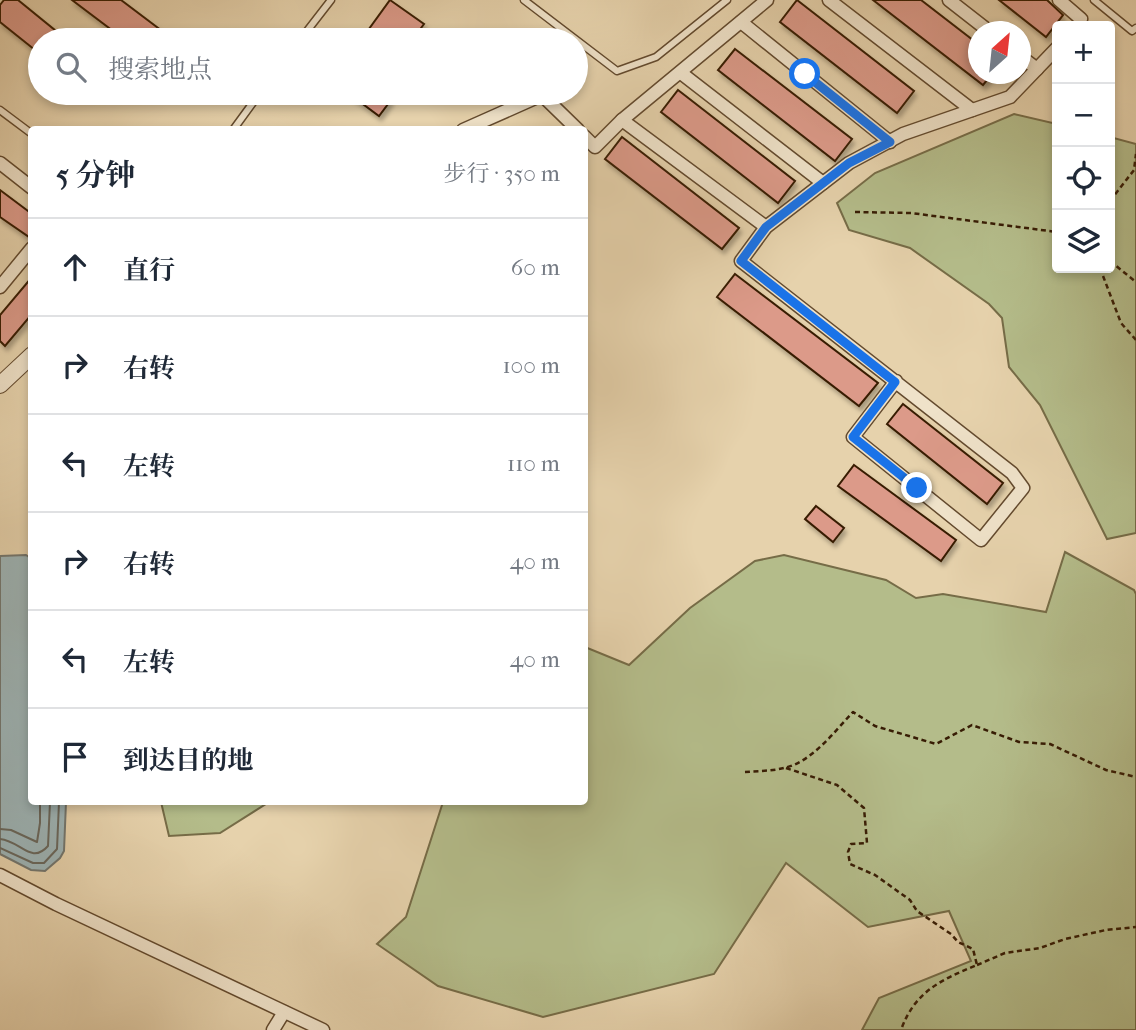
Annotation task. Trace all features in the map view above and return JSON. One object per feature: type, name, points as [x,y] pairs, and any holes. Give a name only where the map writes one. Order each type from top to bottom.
[{"type":"street","points":[[588,140],[595,146],[622,120],[767,0]]},
{"type":"street","points":[[829,0],[972,110]]},
{"type":"street","points":[[949,0],[976,21]]},
{"type":"street","points":[[1059,0],[1080,21]]},
{"type":"street","points":[[741,22],[890,142]]},
{"type":"street","points":[[895,382],[853,437],[981,540],[1023,488],[1012,473],[741,261],[766,227],[849,163],[903,134],[1010,97],[1052,53]]},
{"type":"street","points":[[1031,64],[1037,69]]},
{"type":"street","points":[[681,73],[823,183]]},
{"type":"street","points":[[472,126],[519,105]]},
{"type":"street","points":[[552,105],[574,126]]},
{"type":"street","points":[[622,120],[766,227]]},
{"type":"street","points":[[0,163],[28,185]]},
{"type":"street","points":[[2,280],[28,252]]},
{"type":"street","points":[[0,386],[28,359]]},
{"type":"street","points":[[0,875],[323,1030]]},
{"type":"street","points":[[273,1030],[284,1012]]},
{"type":"lane","points":[[309,28],[331,0]]},
{"type":"lane","points":[[524,0],[561,28]]},
{"type":"lane","points":[[588,49],[617,71],[656,57],[727,0]]},
{"type":"lane","points":[[1094,0],[1132,31],[1136,28]]},
{"type":"lane","points":[[236,126],[251,105]]},
{"type":"lane","points":[[0,110],[28,131]]},
{"type":"path","points":[[1115,195],[1134,170],[1136,154]]},
{"type":"path","points":[[855,212],[911,213],[1052,231]]},
{"type":"path","points":[[1115,265],[1136,282]]},
{"type":"path","points":[[1102,273],[1121,323],[1136,341]]},
{"type":"path","points":[[745,772],[786,768],[800,762],[825,742],[853,712],[875,726],[936,744],[972,725],[1019,742],[1050,744],[1107,770],[1136,777]]},
{"type":"path","points":[[786,768],[837,785],[864,808],[867,844],[851,844],[848,852],[850,864],[875,875],[910,900],[917,911],[951,934],[958,942],[973,949],[977,965]]},
{"type":"path","points":[[901,1030],[925,991],[948,977],[1005,953],[1040,948],[1092,933],[1136,927]]},
{"type":"green space","points":[[1014,114],[1052,123],[1052,273],[1115,273],[1115,138],[1136,144],[1136,533],[1107,539],[1040,405],[1009,367],[1002,318],[989,304],[910,248],[849,230],[837,203],[875,173]]},
{"type":"green space","points":[[1065,552],[1134,590],[1136,594],[1136,1030],[862,1030],[879,998],[971,961],[949,911],[868,927],[786,863],[714,974],[543,1017],[438,986],[377,944],[406,917],[442,805],[588,805],[588,648],[629,665],[690,608],[755,561],[784,555],[886,580],[916,598],[943,594],[1046,612]]},
{"type":"green space","points":[[162,805],[264,805],[220,833],[169,836]]},
{"type":"water","points":[[0,556],[28,556],[28,805],[66,805],[64,851],[45,871],[31,870],[0,854]]},
{"type":"building","points":[[4,0],[18,0],[52,28],[28,28],[28,44],[0,22],[0,5]]},
{"type":"building","points":[[72,0],[121,0],[158,28],[109,28]]},
{"type":"building","points":[[390,0],[424,24],[421,28],[370,28]]},
{"type":"building","points":[[797,0],[914,91],[897,113],[780,22]]},
{"type":"building","points":[[873,0],[921,0],[968,36],[968,73]]},
{"type":"building","points":[[999,0],[1047,0],[1063,15],[1058,21],[1052,21],[1052,29],[1046,37],[1031,25],[1031,21],[1026,21]]},
{"type":"building","points":[[735,49],[852,139],[835,161],[718,70]]},
{"type":"building","points":[[678,90],[795,181],[778,203],[661,112]]},
{"type":"building","points":[[364,105],[387,105],[379,116]]},
{"type":"building","points":[[622,137],[739,228],[722,249],[605,159]]},
{"type":"building","points":[[0,190],[28,211],[28,236],[0,217]]},
{"type":"building","points":[[735,274],[878,383],[859,406],[717,297]]},
{"type":"building","points":[[28,282],[28,319],[5,346],[0,341],[0,315]]},
{"type":"building","points":[[903,404],[1003,483],[987,504],[887,424]]},
{"type":"building","points":[[854,465],[956,540],[941,561],[838,486]]},
{"type":"building","points":[[816,506],[844,528],[833,542],[805,519]]},
{"type":"route","points":[[805,74],[890,142],[849,163],[766,227],[741,261],[895,382],[853,437],[917,488]]}]
